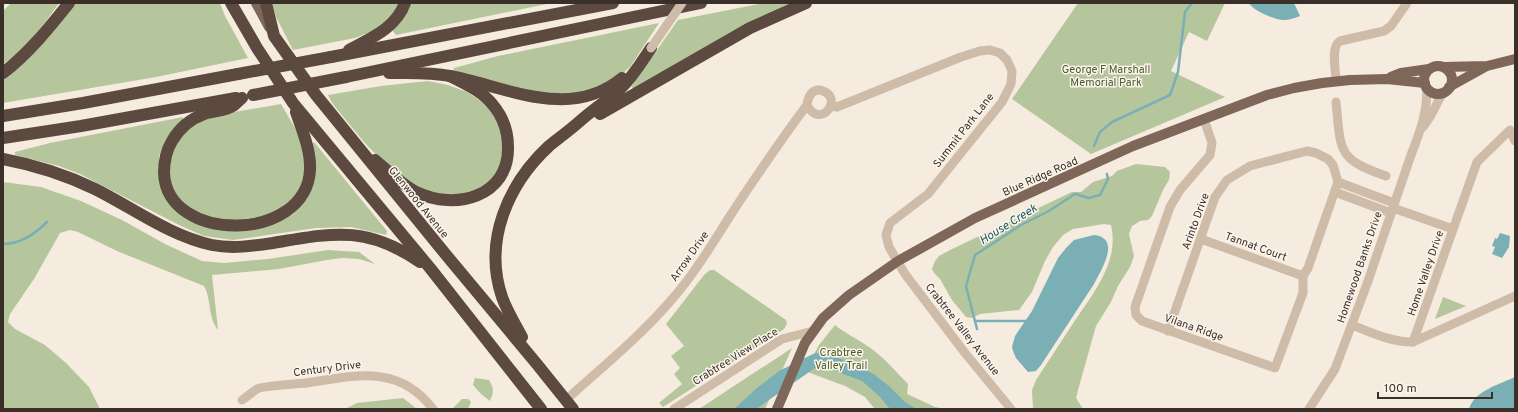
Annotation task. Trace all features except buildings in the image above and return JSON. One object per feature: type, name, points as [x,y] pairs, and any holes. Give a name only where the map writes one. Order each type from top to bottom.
[{"type":"highway","points":[[3,73],[29,50],[49,28],[68,3]]},
{"type":"highway","points":[[231,3],[257,48],[292,103],[430,268],[541,409]]},
{"type":"highway","points":[[266,3],[274,36]]},
{"type":"highway","points":[[335,56],[390,26],[400,14],[405,3]]},
{"type":"highway","points":[[3,116],[83,104],[613,3]]},
{"type":"highway","points":[[3,138],[81,126],[365,74],[701,3]]},
{"type":"highway","points":[[568,132],[750,28],[806,3]]},
{"type":"highway","name":"Glenwood Avenue","points":[[274,36],[316,95],[569,405]]},
{"type":"highway","points":[[365,74],[430,73],[450,76],[546,98],[577,99],[597,94],[610,87],[625,76],[650,48]]},
{"type":"highway","points":[[536,363],[513,322],[501,295],[496,272],[496,244],[506,206],[521,178],[550,146],[619,90],[637,70],[650,48]]},
{"type":"highway","points":[[348,135],[398,180],[416,192],[448,201],[467,199],[484,192],[496,182],[506,164],[508,150],[505,125],[496,109],[485,97],[450,76]]},
{"type":"highway","points":[[248,96],[233,106],[202,115],[192,120],[175,136],[166,152],[164,175],[169,192],[184,211],[199,219],[214,223],[233,225],[259,223],[279,216],[291,208],[301,197],[308,183],[310,162],[307,145],[292,103]]},
{"type":"highway","points":[[3,159],[46,170],[81,183],[181,234],[206,243],[222,246],[247,246],[322,235],[358,235],[371,238],[388,245],[430,268]]},
{"type":"main road","name":"Glenwood Avenue","points":[[256,3],[274,36]]},
{"type":"main road","points":[[1487,66],[1446,90],[1436,93],[1426,85],[1425,75],[1429,69],[1436,66],[1487,66],[1515,59]]},
{"type":"main road","points":[[1444,67],[1451,76],[1451,84],[1446,90]]},
{"type":"main road","name":"Blue Ridge Road","points":[[1387,79],[1401,73],[1429,69]]},
{"type":"main road","name":"Blue Ridge Road","points":[[777,409],[805,343],[823,318],[849,295],[898,261],[969,222],[1133,146],[1267,95],[1294,88],[1336,81],[1387,79],[1426,85]]},
{"type":"street","points":[[650,48],[682,3]]},
{"type":"street","points":[[1336,81],[1334,51],[1337,43],[1384,31],[1391,26],[1407,3]]},
{"type":"street","name":"Summit Park Lane","points":[[831,106],[837,107],[961,57],[980,51],[990,50],[1000,54],[1007,60],[1012,71],[1011,84],[1002,102],[928,194],[890,223],[886,235],[889,247],[898,261]]},
{"type":"street","name":"Homewood Banks Drive","points":[[1309,409],[1335,369],[1352,325],[1422,128],[1427,101],[1426,85]]},
{"type":"street","name":"Arrow Drive","points":[[569,405],[602,367],[623,350],[674,297],[693,273],[774,149],[807,104],[808,97],[813,92],[820,90],[825,91],[831,100],[831,106]]},
{"type":"street","name":"Homewood Banks Drive","points":[[1422,128],[1446,90]]},
{"type":"street","points":[[1336,102],[1339,138],[1344,153],[1360,166],[1386,176]]},
{"type":"street","points":[[807,104],[810,110],[815,114],[822,114],[828,111],[831,106]]},
{"type":"street","name":"Vilana Ridge","points":[[1204,119],[1212,143],[1210,155],[1180,190],[1172,202],[1135,307],[1136,315],[1142,322],[1275,368],[1303,293],[1303,276],[1308,268],[1338,182]]},
{"type":"street","name":"Home Valley Drive","points":[[1413,342],[1477,162],[1510,130],[1515,141]]},
{"type":"street","name":"Arinto Drive","points":[[1168,331],[1217,194],[1227,180],[1250,166],[1306,151],[1321,155],[1332,163]]},
{"type":"street","points":[[1344,153],[1332,163],[1338,182],[1393,208]]},
{"type":"street","points":[[1335,192],[1393,208],[1453,229]]},
{"type":"street","name":"Tannat Court","points":[[1201,239],[1303,276]]},
{"type":"street","name":"Crabtree Valley Avenue","points":[[898,261],[908,277],[965,353],[1011,409]]},
{"type":"street","points":[[1352,325],[1402,342],[1413,342],[1515,296]]},
{"type":"street","name":"Crabtree View Place","points":[[674,409],[782,339],[813,331]]},
{"type":"street","name":"Century Drive","points":[[242,400],[258,388],[363,375],[378,376],[403,384],[414,390],[433,409]]},
{"type":"green space","points":[[11,3],[59,3],[41,28],[26,45],[11,59],[3,64],[3,11]]},
{"type":"green space","points":[[73,3],[220,3],[225,16],[248,58],[156,77],[3,103],[3,77]]},
{"type":"green space","points":[[272,3],[400,3],[392,17],[370,32],[355,38],[293,50],[276,17]]},
{"type":"green space","points":[[410,3],[547,4],[396,35],[392,30]]},
{"type":"green space","points":[[764,3],[792,3],[634,89],[631,87],[678,20]]},
{"type":"green space","name":"George F Marshall Memorial Park","points":[[1078,3],[1225,3],[1207,41],[1189,32],[1171,71],[1225,97],[1091,154],[1012,99]]},
{"type":"green space","points":[[659,23],[630,67],[621,75],[594,91],[548,95],[453,71],[454,68],[498,56]]},
{"type":"green space","points":[[428,81],[448,85],[467,92],[485,104],[499,122],[503,135],[504,156],[499,171],[485,187],[451,197],[418,189],[384,163],[363,141],[332,103],[328,95],[381,86]]},
{"type":"green space","points":[[281,104],[299,135],[307,161],[299,193],[274,214],[230,222],[198,215],[176,195],[169,177],[169,161],[179,138],[196,123],[211,116]]},
{"type":"green space","points":[[183,117],[183,119],[167,138],[159,156],[161,185],[173,207],[192,221],[264,226],[293,214],[308,197],[312,146],[314,142],[387,231],[386,235],[351,227],[316,228],[233,240],[204,236],[179,225],[80,174],[59,166],[15,155],[15,152],[50,143]]},
{"type":"green space","points":[[1136,164],[1165,167],[1170,172],[1169,180],[1152,216],[1148,220],[1140,221],[1132,226],[1129,234],[1134,256],[1130,267],[1118,286],[1111,302],[1096,326],[1078,390],[1076,398],[1083,409],[1033,409],[1032,390],[1036,380],[1095,291],[1108,266],[1113,239],[1111,225],[1104,224],[1073,229],[1063,235],[1053,247],[1045,261],[1032,292],[1019,310],[980,314],[972,318],[966,317],[952,300],[940,279],[932,269],[935,261],[939,256],[950,250],[1072,192],[1081,192],[1093,182],[1112,176],[1117,171]]},
{"type":"green space","points":[[3,182],[41,187],[81,201],[122,220],[165,244],[202,261],[224,263],[268,259],[328,250],[359,252],[375,264],[359,259],[343,258],[279,269],[212,275],[218,330],[212,319],[208,297],[204,286],[117,251],[78,232],[70,230],[60,233],[34,279],[10,314],[8,322],[15,329],[45,345],[66,363],[89,387],[100,409],[3,409]]},
{"type":"green space","points":[[710,270],[714,270],[786,320],[787,324],[784,329],[663,407],[659,403],[682,384],[674,374],[680,368],[671,356],[684,346],[666,324],[704,275]]},
{"type":"green space","points":[[1443,297],[1466,306],[1435,319]]},
{"type":"green space","name":"Crabtree Valley Trail","points":[[835,325],[869,347],[885,360],[908,384],[907,394],[935,407],[946,409],[875,409],[865,397],[845,386],[805,371],[819,345]]},
{"type":"green space","name":"Crabtree Valley Trail","points":[[792,348],[765,409],[699,409]]},
{"type":"green space","points":[[475,378],[489,380],[493,390],[490,401],[473,385]]},
{"type":"green space","points":[[403,398],[417,409],[345,409],[357,403]]},
{"type":"green space","points":[[462,399],[468,399],[471,402],[468,409],[452,409]]},
{"type":"water","points":[[1249,3],[1294,3],[1300,16],[1292,19],[1280,20],[1259,12]]},
{"type":"water","points":[[1500,233],[1510,236],[1509,247],[1502,258],[1492,254],[1495,247],[1492,246],[1495,238],[1497,239]]},
{"type":"water","points":[[1094,235],[1102,237],[1107,242],[1107,255],[1101,271],[1041,365],[1036,371],[1028,372],[1016,358],[1013,351],[1012,347],[1015,336],[1032,311],[1058,258],[1074,240]]},
{"type":"water","points":[[815,353],[830,354],[872,373],[889,386],[905,402],[915,408],[921,409],[890,409],[879,396],[862,381],[830,369],[815,368],[756,409],[734,409],[757,388],[779,371]]},
{"type":"water","points":[[1515,377],[1515,409],[1469,409],[1476,397],[1495,385]]},
{"type":"waterway","name":"House Creek","points":[[1094,146],[1100,132],[1112,122],[1170,95],[1178,72],[1185,12],[1192,3]]},
{"type":"waterway","name":"House Creek","points":[[977,329],[966,286],[975,255],[1021,225],[1049,211],[1075,194],[1089,198],[1100,195],[1108,179],[1107,174]]},
{"type":"waterway","points":[[3,244],[9,244],[21,240],[38,230],[47,222]]},
{"type":"waterway","points":[[975,321],[1026,321]]}]
